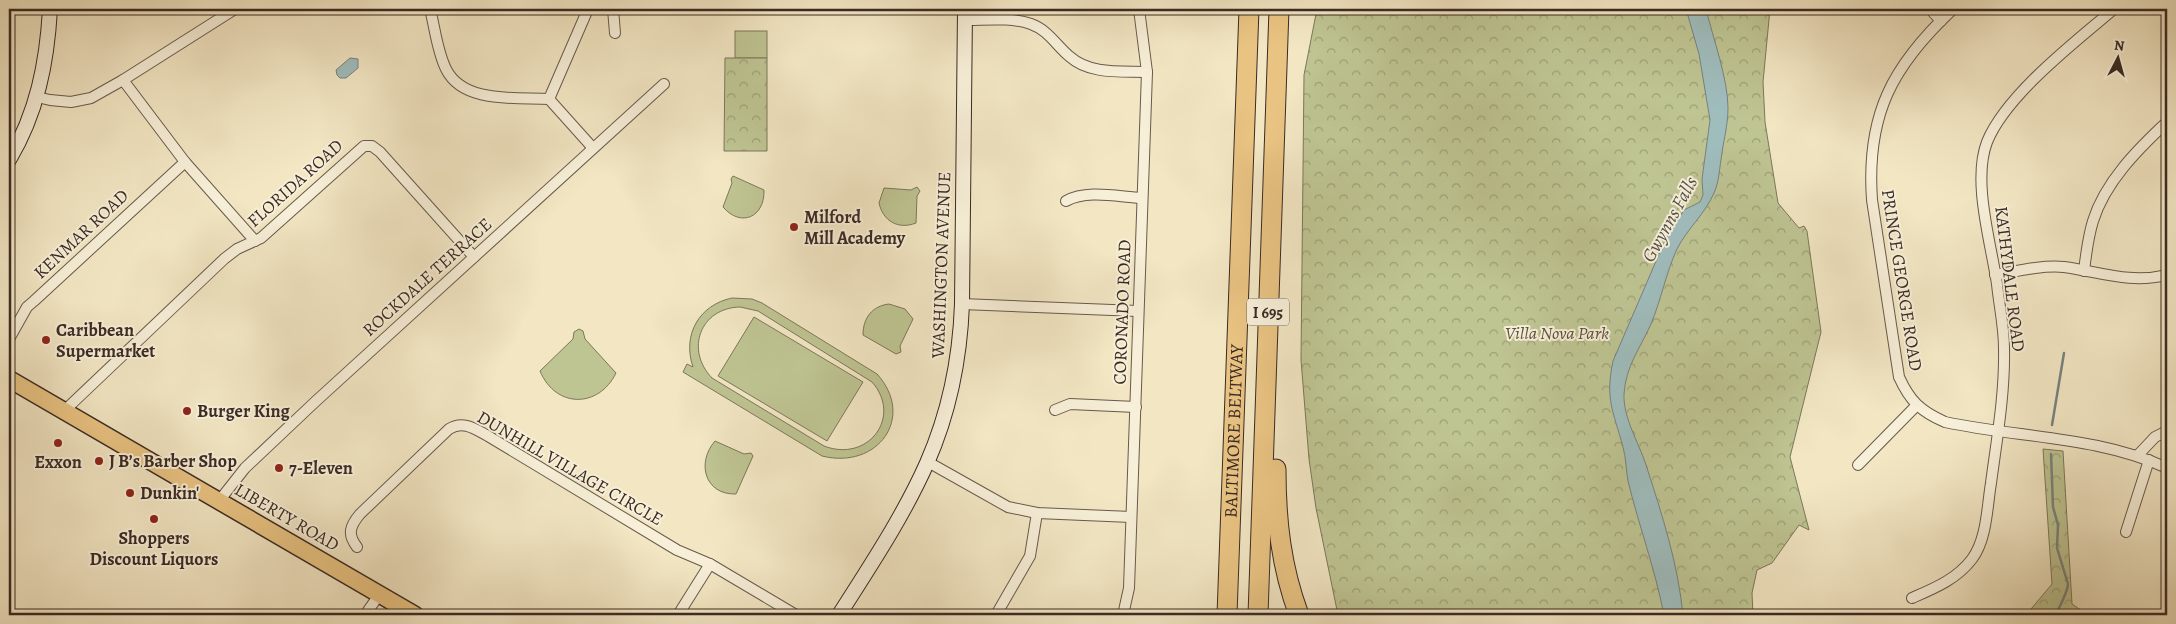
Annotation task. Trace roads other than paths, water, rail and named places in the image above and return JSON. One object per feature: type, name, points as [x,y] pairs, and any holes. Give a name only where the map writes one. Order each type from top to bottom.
[{"type":"highway","name":"BALTIMORE BELTWAY","points":[[1227,615],[1249,9]]},
{"type":"highway","name":"BALTIMORE BELTWAY","points":[[1258,615],[1278,9]]},
{"type":"highway","points":[[1272,198],[1276,503],[1281,553],[1299,615]]},
{"type":"highway","points":[[1217,615],[1229,552]]},
{"type":"main road","points":[[9,160],[27,124],[37,97],[46,52],[50,9]]},
{"type":"main road","name":"WASHINGTON AVENUE","points":[[840,615],[901,514],[928,462],[943,421],[954,379],[961,331],[962,304],[965,14]]},
{"type":"main road","name":"LIBERTY ROAD","points":[[9,379],[415,615]]},
{"type":"street","points":[[37,97],[60,102],[82,101],[91,98],[123,80],[235,9]]},
{"type":"street","points":[[430,9],[447,70],[460,84],[483,95],[549,98],[592,147]]},
{"type":"street","points":[[549,98],[588,9]]},
{"type":"street","points":[[614,9],[615,32]]},
{"type":"street","name":"CORONADO ROAD","points":[[1122,615],[1129,588],[1147,72],[1139,9]]},
{"type":"street","points":[[1930,9],[1941,21]]},
{"type":"street","name":"PRINCE GEORGE ROAD","points":[[1953,9],[1919,42],[1894,78],[1883,103],[1872,151],[1872,200],[1898,376],[1916,406],[1928,415],[1945,422],[2086,443],[2138,455],[2167,468]]},
{"type":"street","name":"KATHYDALE ROAD","points":[[1912,598],[1942,585],[1956,576],[1973,558],[1978,549],[1985,521],[1998,431],[2004,372],[2004,346],[1981,174],[1987,143],[1996,126],[2010,107],[2047,67],[2114,9]]},
{"type":"street","points":[[965,14],[1032,24],[1047,33],[1074,60],[1090,68],[1147,72]]},
{"type":"street","points":[[123,80],[185,162],[255,241]]},
{"type":"street","name":"ROCKDALE TERRACE","points":[[219,501],[245,468],[592,147],[664,84]]},
{"type":"street","points":[[2084,271],[2093,220],[2107,190],[2167,122]]},
{"type":"street","name":"FLORIDA ROAD","points":[[64,411],[224,259],[237,249],[264,235],[361,147],[368,145],[380,152],[474,257]]},
{"type":"street","name":"KENMAR ROAD","points":[[9,339],[27,308],[185,162]]},
{"type":"street","points":[[1066,201],[1086,195],[1142,198]]},
{"type":"street","points":[[1995,275],[2047,267],[2063,267],[2128,279],[2167,275]]},
{"type":"street","points":[[962,304],[1138,310]]},
{"type":"street","points":[[1055,410],[1070,404],[1136,407]]},
{"type":"street","points":[[1858,465],[1916,406]]},
{"type":"street","name":"DUNHILL VILLAGE CIRCLE","points":[[357,547],[352,540],[350,529],[360,514],[449,429],[465,425],[488,436],[677,550],[710,564]]},
{"type":"street","points":[[2138,455],[2155,437],[2167,431]]},
{"type":"street","points":[[2126,532],[2149,460]]},
{"type":"street","points":[[928,462],[1008,507],[1037,512],[1131,516]]},
{"type":"street","points":[[996,615],[1030,556],[1037,512]]},
{"type":"street","points":[[678,615],[710,564],[796,615]]},
{"type":"street","points":[[365,615],[380,595]]},
{"type":"water","name":"Gwynns Falls","points":[[1686,9],[1706,9],[1726,84],[1728,115],[1719,177],[1710,201],[1677,249],[1651,324],[1628,374],[1624,394],[1626,412],[1643,457],[1669,539],[1681,596],[1683,615],[1664,615],[1628,481],[1624,451],[1611,405],[1610,386],[1613,361],[1666,238],[1684,210],[1700,202],[1703,195],[1702,179],[1710,120],[1699,54]]},
{"type":"water","points":[[350,58],[358,59],[358,68],[346,78],[340,78],[336,70]]},
{"type":"waterway","points":[[2052,425],[2064,353]]},
{"type":"waterway","points":[[2051,454],[2053,507],[2058,525],[2057,548],[2068,584],[2067,591],[2055,615]]},
{"type":"place","name":"Milford Mill Academy","points":[[794,227]]},
{"type":"place","name":"Caribbean Supermarket","points":[[46,340]]},
{"type":"place","name":"Burger King","points":[[187,411]]},
{"type":"place","name":"Exxon","points":[[58,443]]},
{"type":"place","name":"J B’s Barber Shop","points":[[99,461]]},
{"type":"place","name":"7-Eleven","points":[[279,468]]},
{"type":"place","name":"Dunkin'","points":[[130,493]]},
{"type":"place","name":"Shoppers Discount Liquors","points":[[154,519]]},
{"type":"park label","name":"Villa Nova Park","points":[[1557,333]]}]
